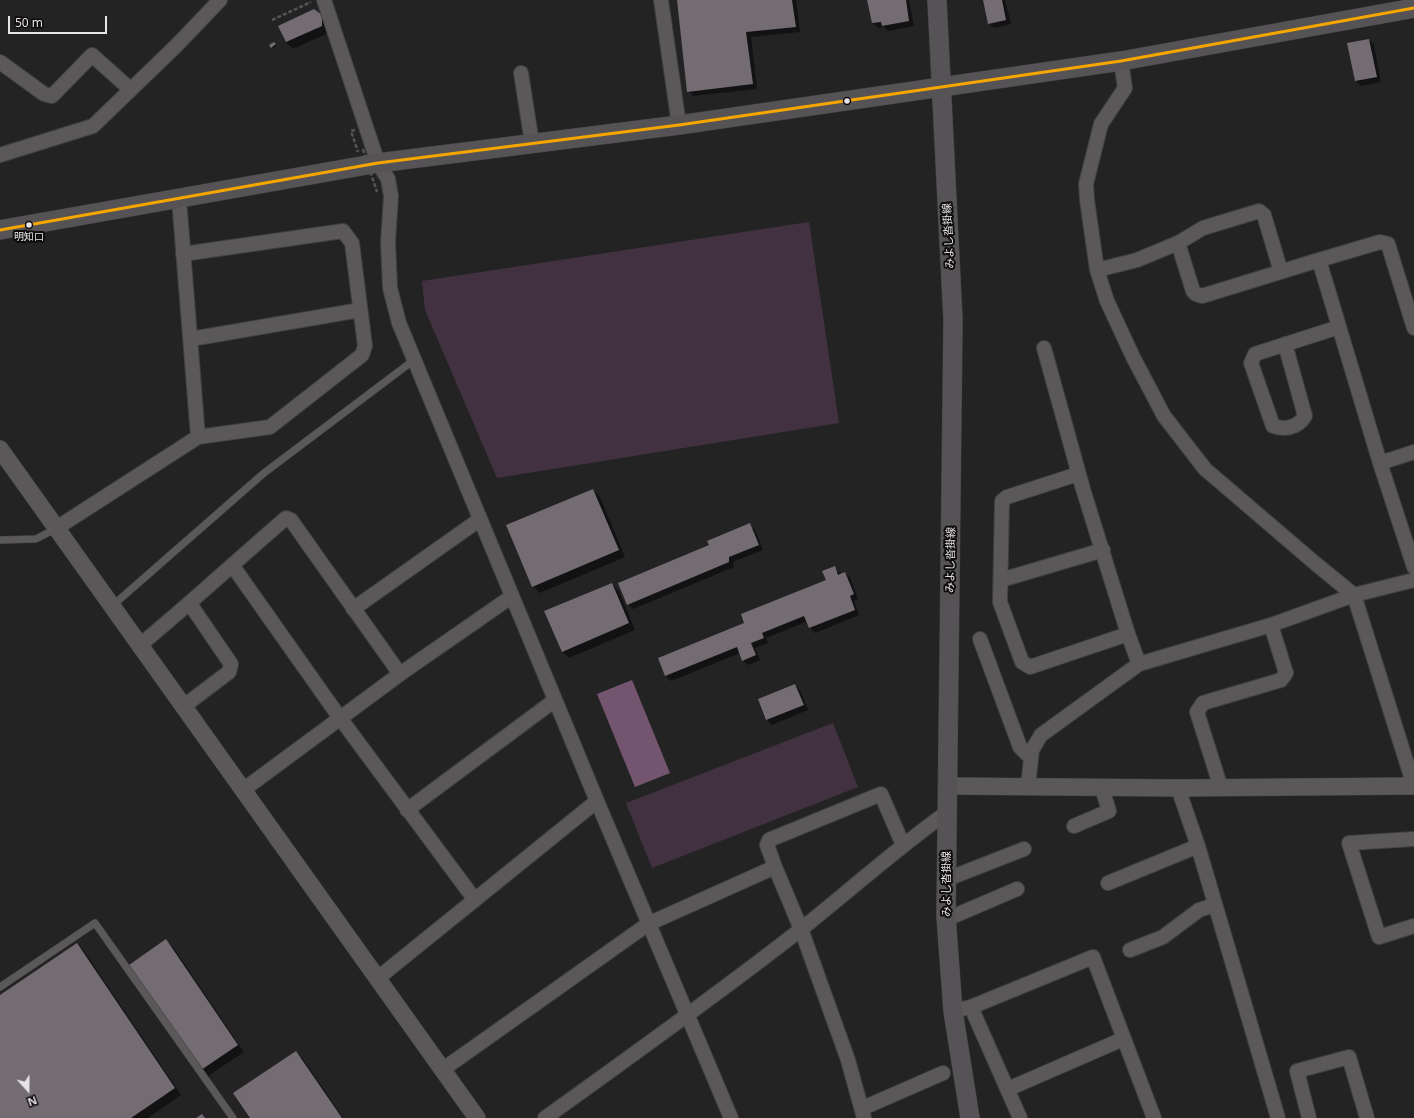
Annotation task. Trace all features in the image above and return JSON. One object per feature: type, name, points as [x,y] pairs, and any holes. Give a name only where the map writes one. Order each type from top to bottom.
[{"type":"main road","name":"みよし沓掛線","points":[[937,0],[953,320],[948,786],[946,813],[946,916],[962,1009],[970,1118]]},
{"type":"main road","points":[[0,230],[378,163],[679,125],[1121,61],[1414,8]]},
{"type":"street","points":[[0,155],[93,126],[177,45],[220,0]]},
{"type":"street","points":[[324,0],[378,163],[388,179],[391,196],[388,242],[390,288],[399,324],[479,520],[648,924],[732,1118]]},
{"type":"street","points":[[661,0],[679,125]]},
{"type":"street","points":[[0,62],[44,94],[52,96],[92,55],[130,89]]},
{"type":"street","points":[[948,786],[1221,788],[1414,786],[1354,595],[1205,469],[1164,416],[1133,357],[1107,301],[1097,270],[1086,184],[1101,124],[1125,88],[1121,61]]},
{"type":"street","points":[[521,73],[532,143]]},
{"type":"street","points":[[179,199],[198,437]]},
{"type":"street","points":[[1097,270],[1137,260],[1178,243],[1203,228],[1259,211],[1264,215],[1281,272]]},
{"type":"street","points":[[55,529],[198,437],[270,426],[362,355],[365,346],[352,243],[343,231],[183,254]]},
{"type":"street","points":[[1178,243],[1193,291],[1202,296],[1380,242],[1388,244],[1414,328]]},
{"type":"street","points":[[1319,260],[1380,463],[1414,567]]},
{"type":"street","points":[[191,339],[360,310]]},
{"type":"street","points":[[1285,344],[1305,416],[1302,422],[1283,429],[1273,426],[1251,363],[1255,354],[1285,344],[1339,327]]},
{"type":"street","points":[[1044,348],[1078,474],[1128,634],[1139,664]]},
{"type":"street","points":[[0,449],[55,529],[184,706],[477,1118]]},
{"type":"street","points":[[1380,463],[1414,452]]},
{"type":"street","points":[[1078,474],[1007,497],[1002,501],[1000,602],[1022,662],[1030,667],[1128,634]]},
{"type":"street","points":[[140,645],[190,604],[286,518],[291,520],[400,674]]},
{"type":"street","points":[[353,609],[479,520]]},
{"type":"street","points":[[1001,580],[1103,550]]},
{"type":"street","points":[[232,565],[340,718],[475,900]]},
{"type":"street","points":[[1028,786],[1031,758],[1035,743],[1041,735],[1139,664],[1271,624],[1354,595],[1414,580]]},
{"type":"street","points":[[243,790],[400,674],[511,597]]},
{"type":"street","points":[[184,706],[229,672],[231,664],[190,604]]},
{"type":"street","points":[[1221,788],[1197,712],[1202,703],[1281,680],[1285,677],[1286,673],[1271,624]]},
{"type":"street","points":[[980,638],[1020,747],[1031,758]]},
{"type":"street","points":[[407,810],[555,700]]},
{"type":"street","points":[[1074,826],[1109,811],[1102,788]]},
{"type":"street","points":[[1178,788],[1198,846],[1214,905],[1278,1118]]},
{"type":"street","points":[[903,845],[880,794],[769,840],[767,845],[801,929],[848,1060],[863,1113],[943,1073]]},
{"type":"street","points":[[378,978],[597,801]]},
{"type":"street","points":[[545,1118],[687,1016],[801,929],[903,845],[946,813]]},
{"type":"street","points":[[1414,839],[1349,842],[1379,937],[1414,926]]},
{"type":"street","points":[[1108,883],[1198,846]]},
{"type":"street","points":[[947,875],[955,876],[1024,849]]},
{"type":"street","points":[[442,1070],[648,924],[775,867]]},
{"type":"street","points":[[946,916],[954,916],[1017,889]]},
{"type":"street","points":[[1130,950],[1163,937],[1199,910],[1214,905]]},
{"type":"street","points":[[1020,1118],[1008,1089],[962,1009],[1093,957],[1154,1118]]},
{"type":"street","points":[[1008,1089],[1123,1039]]},
{"type":"street","points":[[1309,1118],[1297,1071],[1349,1057],[1367,1118]]},
{"type":"lane","points":[[112,606],[264,473],[414,360]]},
{"type":"lane","points":[[0,540],[36,539],[55,529]]},
{"type":"lane","points":[[0,987],[95,923],[233,1118]]},
{"type":"path","points":[[272,20],[316,0]]},
{"type":"path","points":[[364,149],[377,192]]},
{"type":"shaded area","points":[[809,222],[839,423],[497,478],[425,310],[422,281]]},
{"type":"shaded area","points":[[632,680],[670,773],[635,787],[597,694]]},
{"type":"shaded area","points":[[833,723],[858,787],[652,868],[626,803]]},
{"type":"building","points":[[677,0],[792,0],[796,27],[746,32],[753,84],[687,92]]},
{"type":"building","points":[[867,0],[906,0],[909,21],[882,26],[881,22],[872,23]]},
{"type":"building","points":[[983,0],[1002,0],[1006,20],[988,24]]},
{"type":"building","points":[[314,9],[322,15],[322,26],[286,42],[278,26]]},
{"type":"building","points":[[1369,39],[1377,77],[1355,81],[1347,43]]},
{"type":"building","points":[[274,42],[276,44],[271,48],[269,45]]},
{"type":"building","points":[[593,489],[619,550],[532,587],[506,525]]},
{"type":"building","points":[[750,523],[759,545],[729,557],[729,562],[627,605],[618,583],[709,545],[707,541]]},
{"type":"building","points":[[835,566],[838,575],[845,572],[854,594],[850,596],[855,610],[809,628],[804,616],[762,633],[764,638],[751,643],[756,655],[742,661],[737,647],[665,676],[658,658],[744,623],[741,614],[826,580],[822,571]]},
{"type":"building","points":[[612,583],[629,623],[562,652],[544,611]]},
{"type":"building","points":[[795,684],[804,705],[766,720],[758,699]]},
{"type":"building","points":[[166,939],[238,1045],[201,1070],[129,965]]},
{"type":"building","points":[[77,943],[175,1088],[131,1118],[0,1118],[0,995]]},
{"type":"building","points":[[296,1051],[342,1118],[250,1118],[233,1093]]},
{"type":"building","points":[[202,1114],[205,1118],[196,1118]]},
{"type":"transit line","points":[[0,230],[378,163],[679,125],[1121,61],[1414,8]]},
{"type":"place","name":"明知口","points":[[29,225]]}]
